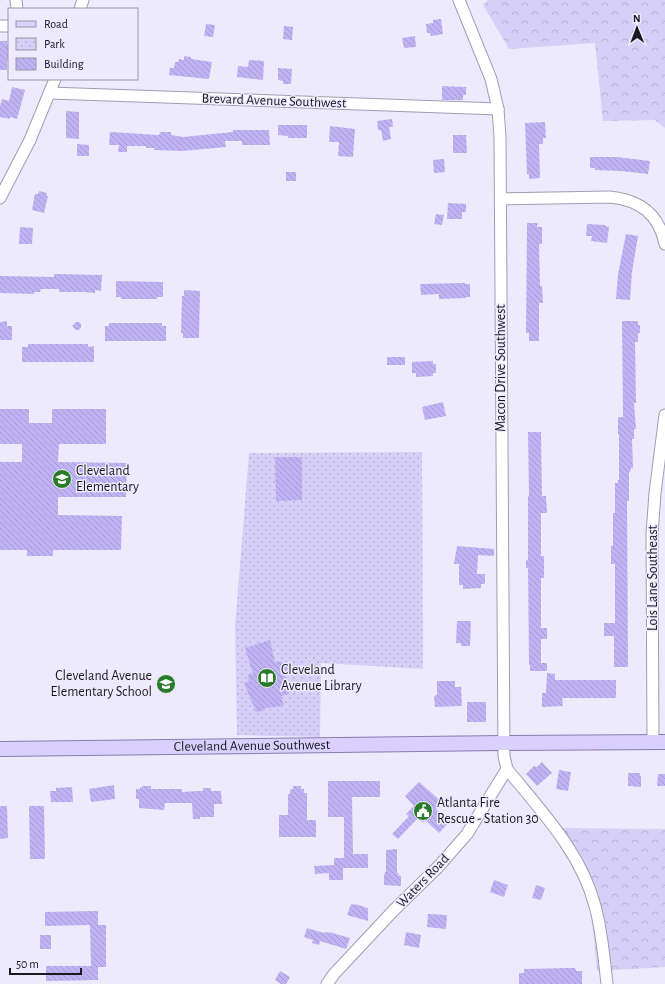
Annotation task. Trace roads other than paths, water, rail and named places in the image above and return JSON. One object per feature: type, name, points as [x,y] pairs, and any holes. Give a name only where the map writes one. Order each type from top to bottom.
[{"type":"main road","name":"Cleveland Avenue Southwest","points":[[0,749],[659,742]]},
{"type":"street","name":"Macon Drive Southwest","points":[[459,0],[491,79],[498,109],[500,137],[503,743],[507,769]]},
{"type":"street","points":[[0,198],[30,140],[55,80]]},
{"type":"street","name":"Brevard Avenue Southwest","points":[[50,93],[498,109]]},
{"type":"street","points":[[501,199],[622,198],[636,203],[647,211],[657,222],[665,244]]},
{"type":"street","name":"Lois Lane Southeast","points":[[659,742],[652,534],[655,493],[665,415]]},
{"type":"street","points":[[507,769],[571,850],[585,877],[596,906],[607,984]]},
{"type":"street","name":"Waters Road","points":[[327,984],[334,974],[394,910],[439,866],[467,834],[507,769]]},
{"type":"place","name":"Cleveland Elementary","points":[[62,479]]},
{"type":"place","name":"Cleveland Avenue Library","points":[[267,678]]},
{"type":"place","name":"Cleveland Avenue Elementary School","points":[[166,684]]},
{"type":"place","name":"Atlanta Fire Rescue - Station 30","points":[[423,811]]}]
